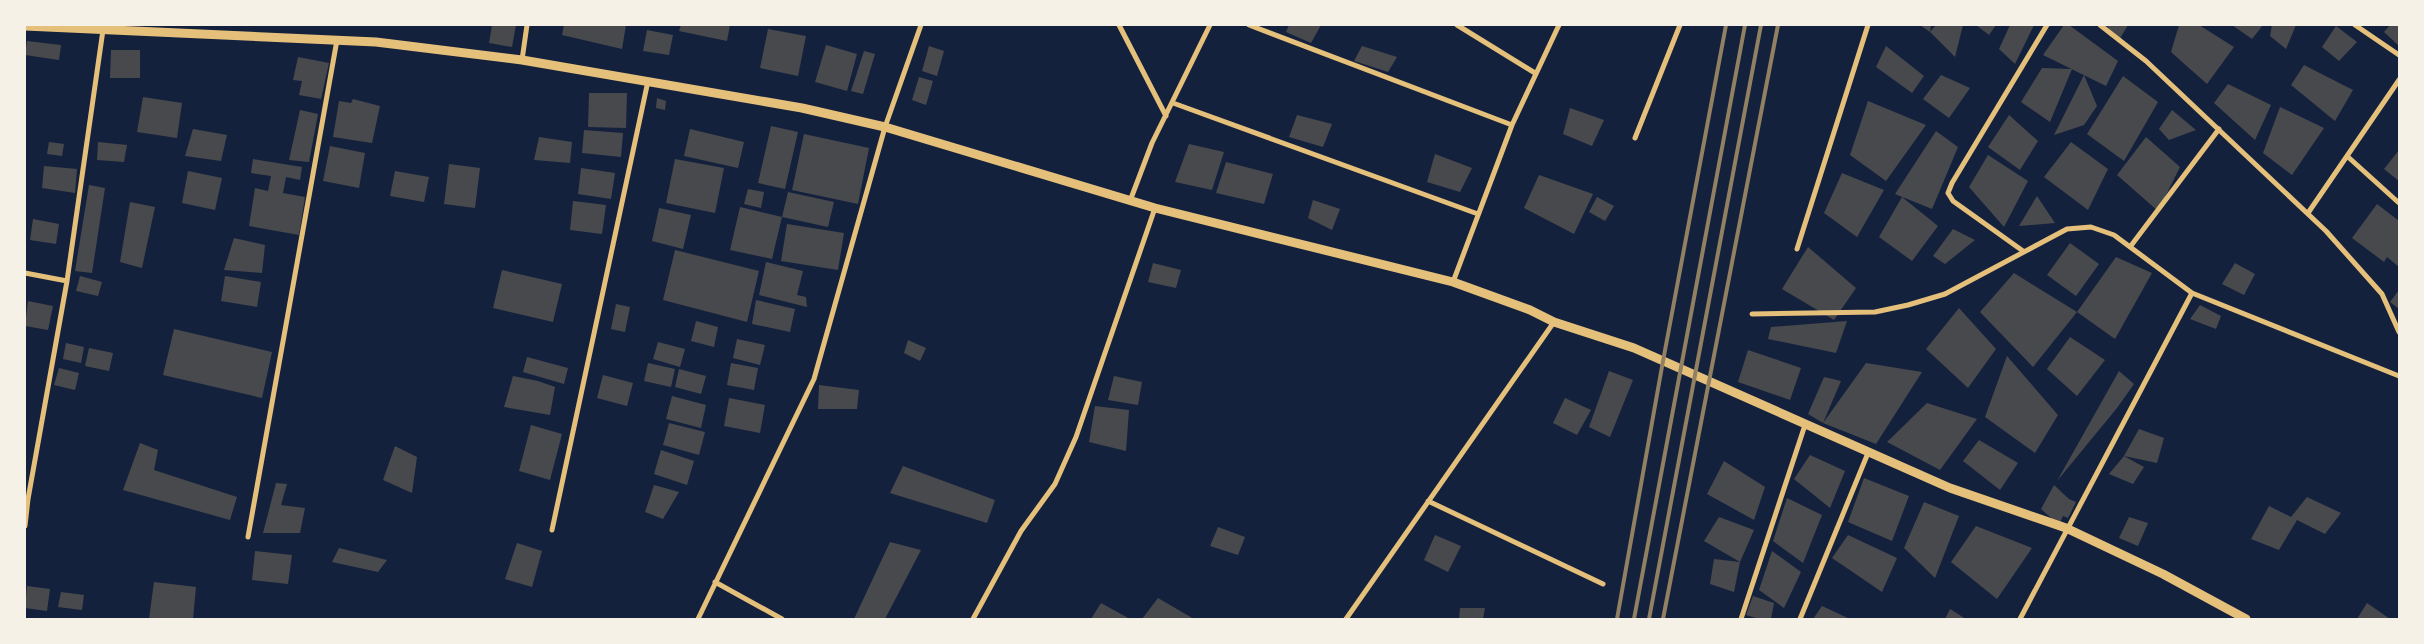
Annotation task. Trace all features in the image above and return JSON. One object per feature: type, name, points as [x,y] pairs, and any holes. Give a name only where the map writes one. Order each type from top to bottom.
[{"type":"street","points":[[522,60],[527,25]]},
{"type":"street","points":[[698,619],[814,379],[885,127],[921,25]]},
{"type":"street","points":[[1119,25],[1166,116]]},
{"type":"street","points":[[1130,201],[1166,116],[1210,25]]},
{"type":"street","points":[[1249,25],[1512,125]]},
{"type":"street","points":[[1457,25],[1535,73]]},
{"type":"street","points":[[1453,282],[1512,125],[1558,25]]},
{"type":"street","points":[[1635,138],[1680,25]]},
{"type":"street","points":[[1797,249],[1868,25]]},
{"type":"street","points":[[2023,251],[1954,201],[1948,193],[1952,183],[2047,25]]},
{"type":"street","points":[[2100,25],[2146,61],[2308,213],[2382,294],[2399,332]]},
{"type":"street","points":[[2355,25],[2399,55]]},
{"type":"street","points":[[25,26],[337,40],[522,60],[802,108],[885,127],[1155,208],[1453,282],[1530,310],[1554,322],[1634,348],[1950,488],[2066,528],[2163,574],[2246,619]]},
{"type":"street","points":[[25,526],[26,499],[67,281],[103,30]]},
{"type":"street","points":[[248,537],[337,40]]},
{"type":"street","points":[[2308,213],[2399,80]]},
{"type":"street","points":[[552,530],[648,81]]},
{"type":"street","points":[[1173,103],[1478,214]]},
{"type":"street","points":[[2130,248],[2219,129]]},
{"type":"street","points":[[2347,156],[2399,203]]},
{"type":"street","points":[[973,619],[1021,531],[1059,476],[1076,437],[1155,208]]},
{"type":"street","points":[[1752,314],[1875,312],[1908,304],[1945,294],[2067,229],[2090,227],[2114,235],[2192,293],[2399,376]]},
{"type":"street","points":[[25,273],[67,281]]},
{"type":"street","points":[[2020,619],[2066,528],[2192,293]]},
{"type":"street","points":[[1346,619],[1554,322]]},
{"type":"street","points":[[1740,619],[1805,425]]},
{"type":"street","points":[[1800,619],[1868,453]]},
{"type":"street","points":[[1428,501],[1603,584]]},
{"type":"street","points":[[715,582],[781,619]]},
{"type":"building","points":[[492,25],[516,25],[512,47],[489,43]]},
{"type":"building","points":[[564,25],[626,25],[622,49],[562,35]]},
{"type":"building","points":[[681,25],[730,25],[727,41],[679,31]]},
{"type":"building","points":[[1289,25],[1321,25],[1311,43],[1286,32]]},
{"type":"building","points":[[1920,25],[1931,25],[1930,32]]},
{"type":"building","points":[[1936,25],[1963,25],[1955,57],[1930,32]]},
{"type":"building","points":[[1976,25],[1996,25],[1989,35]]},
{"type":"building","points":[[2010,25],[2034,25],[2015,64],[1999,49]]},
{"type":"building","points":[[2064,25],[2069,25],[2118,61],[2106,86],[2043,55]]},
{"type":"building","points":[[2106,25],[2128,25],[2119,40]]},
{"type":"building","points":[[2179,25],[2199,25],[2234,47],[2207,84],[2171,52]]},
{"type":"building","points":[[2232,25],[2263,25],[2252,39]]},
{"type":"building","points":[[2272,25],[2296,25],[2286,49],[2270,36]]},
{"type":"building","points":[[2390,25],[2399,25],[2399,46],[2384,32]]},
{"type":"building","points":[[2336,26],[2357,42],[2339,61],[2322,47]]},
{"type":"building","points":[[768,29],[806,36],[798,76],[760,68]]},
{"type":"building","points":[[647,30],[673,35],[669,55],[643,51]]},
{"type":"building","points":[[27,41],[61,45],[59,60],[25,55]]},
{"type":"building","points":[[826,45],[857,54],[847,91],[815,82]]},
{"type":"building","points":[[929,46],[944,51],[937,76],[922,71]]},
{"type":"building","points":[[1362,46],[1397,57],[1388,72],[1354,61]]},
{"type":"building","points":[[1886,46],[1924,76],[1912,93],[1876,67]]},
{"type":"building","points":[[111,50],[140,50],[140,78],[110,78]]},
{"type":"building","points":[[864,51],[875,54],[863,94],[851,91]]},
{"type":"building","points":[[298,57],[329,63],[321,99],[299,95],[302,81],[293,80]]},
{"type":"building","points":[[2304,65],[2353,90],[2335,121],[2291,85]]},
{"type":"building","points":[[2042,68],[2072,69],[2050,122],[2021,102]]},
{"type":"building","points":[[1941,75],[1970,88],[1949,118],[1923,99]]},
{"type":"building","points":[[2084,75],[2097,106],[2084,125],[2054,135]]},
{"type":"building","points":[[2123,76],[2158,102],[2124,161],[2087,134]]},
{"type":"building","points":[[919,77],[933,81],[926,105],[912,100]]},
{"type":"building","points":[[2228,84],[2271,105],[2255,140],[2214,103]]},
{"type":"building","points":[[589,93],[627,93],[626,128],[588,127]]},
{"type":"building","points":[[143,97],[182,103],[177,138],[137,132]]},
{"type":"building","points":[[657,98],[666,101],[665,110],[656,108]]},
{"type":"building","points":[[353,99],[380,106],[372,143],[333,137],[339,101],[351,103]]},
{"type":"building","points":[[1868,101],[1926,125],[1886,181],[1850,155]]},
{"type":"building","points":[[2280,107],[2324,128],[2292,175],[2263,153]]},
{"type":"building","points":[[1570,108],[1604,120],[1592,146],[1563,134]]},
{"type":"building","points":[[300,110],[318,114],[309,162],[289,160]]},
{"type":"building","points":[[2172,110],[2196,130],[2169,140],[2159,129]]},
{"type":"building","points":[[1297,115],[1332,124],[1323,147],[1289,137]]},
{"type":"building","points":[[2009,115],[2038,141],[2020,170],[1988,147]]},
{"type":"building","points":[[771,126],[798,132],[785,189],[758,183]]},
{"type":"building","points":[[193,129],[227,135],[221,161],[185,156]]},
{"type":"building","points":[[690,129],[744,142],[738,168],[684,156]]},
{"type":"building","points":[[584,130],[623,133],[621,157],[582,153]]},
{"type":"building","points":[[1936,131],[1958,147],[1932,209],[1895,194]]},
{"type":"building","points":[[804,134],[869,148],[858,204],[792,190]]},
{"type":"building","points":[[539,137],[572,142],[570,163],[534,160]]},
{"type":"building","points":[[2146,137],[2180,167],[2158,211],[2117,175]]},
{"type":"building","points":[[49,142],[64,144],[62,156],[47,154]]},
{"type":"building","points":[[98,142],[127,145],[124,162],[97,160]]},
{"type":"building","points":[[2071,142],[2108,169],[2088,210],[2044,177]]},
{"type":"building","points":[[1189,144],[1224,152],[1212,190],[1175,182]]},
{"type":"building","points":[[330,146],[365,153],[359,188],[323,181]]},
{"type":"building","points":[[2399,150],[2399,181],[2384,169]]},
{"type":"building","points":[[1435,154],[1472,168],[1460,192],[1427,182]]},
{"type":"building","points":[[1988,155],[2028,181],[2004,227],[1969,187]]},
{"type":"building","points":[[253,159],[302,167],[300,180],[286,177],[283,193],[305,197],[299,235],[249,226],[255,188],[268,191],[271,176],[251,173]]},
{"type":"building","points":[[675,159],[724,168],[715,213],[666,203]]},
{"type":"building","points":[[1226,162],[1273,174],[1264,204],[1216,193]]},
{"type":"building","points":[[449,164],[480,168],[475,208],[444,204]]},
{"type":"building","points":[[44,166],[77,169],[75,193],[42,188]]},
{"type":"building","points":[[581,168],[615,173],[611,199],[578,194]]},
{"type":"building","points":[[188,171],[222,178],[215,210],[182,203]]},
{"type":"building","points":[[395,171],[429,177],[424,202],[390,196]]},
{"type":"building","points":[[1842,173],[1884,190],[1857,237],[1824,213]]},
{"type":"building","points":[[1539,175],[1593,194],[1574,234],[1524,208]]},
{"type":"building","points":[[89,185],[105,188],[92,273],[75,271]]},
{"type":"building","points":[[748,189],[764,192],[761,208],[744,204]]},
{"type":"building","points":[[788,192],[834,202],[828,227],[782,217]]},
{"type":"building","points":[[2037,196],[2055,223],[2019,226]]},
{"type":"building","points":[[1597,197],[1614,206],[1605,221],[1589,212]]},
{"type":"building","points":[[1902,197],[1938,226],[1912,261],[1879,237]]},
{"type":"building","points":[[1313,200],[1340,209],[1332,230],[1308,218]]},
{"type":"building","points":[[573,201],[606,205],[602,234],[570,230]]},
{"type":"building","points":[[130,202],[155,207],[142,268],[120,262]]},
{"type":"building","points":[[2377,204],[2399,221],[2399,267],[2387,257],[2384,262],[2352,238]]},
{"type":"building","points":[[740,207],[782,217],[772,259],[730,250]]},
{"type":"building","points":[[659,208],[691,215],[683,249],[652,241]]},
{"type":"building","points":[[33,219],[59,224],[56,244],[30,240]]},
{"type":"building","points":[[787,224],[844,233],[838,270],[781,261]]},
{"type":"building","points":[[1953,229],[1975,240],[1945,264],[1933,256]]},
{"type":"building","points":[[234,238],[265,245],[262,273],[224,270]]},
{"type":"building","points":[[2070,243],[2099,264],[2076,296],[2047,275]]},
{"type":"building","points":[[1808,247],[1856,288],[1834,320],[1782,289]]},
{"type":"building","points":[[675,250],[759,271],[747,322],[663,300]]},
{"type":"building","points":[[2116,257],[2152,273],[2115,339],[2077,312]]},
{"type":"building","points":[[766,262],[803,271],[797,295],[806,297],[807,307],[759,295]]},
{"type":"building","points":[[1153,263],[1181,270],[1176,288],[1148,282]]},
{"type":"building","points":[[2235,263],[2255,274],[2244,295],[2222,284]]},
{"type":"building","points":[[502,270],[562,284],[553,322],[493,308]]},
{"type":"building","points":[[2014,273],[2077,312],[2033,367],[1980,312]]},
{"type":"building","points":[[80,276],[102,282],[98,296],[76,291]]},
{"type":"building","points":[[225,276],[261,282],[257,307],[221,301]]},
{"type":"building","points":[[2399,290],[2399,309],[2390,302]]},
{"type":"building","points":[[756,300],[795,309],[790,332],[752,324]]},
{"type":"building","points":[[28,301],[53,306],[48,330],[25,326]]},
{"type":"building","points":[[616,304],[630,307],[625,332],[611,329]]},
{"type":"building","points":[[2200,305],[2221,316],[2216,329],[2190,319]]},
{"type":"building","points":[[1959,308],[1996,349],[1968,388],[1926,349]]},
{"type":"building","points":[[696,321],[718,327],[714,347],[691,341]]},
{"type":"building","points":[[1847,321],[1836,353],[1768,339],[1771,327]]},
{"type":"building","points":[[174,329],[272,352],[262,398],[163,375]]},
{"type":"building","points":[[2070,337],[2105,360],[2077,396],[2047,369]]},
{"type":"building","points":[[737,339],[765,345],[760,365],[733,358]]},
{"type":"building","points":[[908,340],[926,348],[920,361],[904,353]]},
{"type":"building","points":[[658,342],[685,349],[680,367],[653,359]]},
{"type":"building","points":[[66,343],[84,347],[81,363],[63,359]]},
{"type":"building","points":[[89,348],[113,353],[109,371],[85,366]]},
{"type":"building","points":[[1748,350],[1801,368],[1790,400],[1738,382]]},
{"type":"building","points":[[2007,356],[2058,415],[2035,453],[1985,417]]},
{"type":"building","points":[[527,357],[568,368],[564,384],[523,372]]},
{"type":"building","points":[[648,363],[675,369],[671,387],[644,381]]},
{"type":"building","points":[[731,363],[758,368],[754,390],[727,385]]},
{"type":"building","points":[[1866,363],[1922,372],[1876,444],[1823,423]]},
{"type":"building","points":[[59,368],[79,373],[75,390],[54,385]]},
{"type":"building","points":[[679,369],[706,376],[701,394],[675,387]]},
{"type":"building","points":[[1609,371],[1633,380],[1610,437],[1589,427]]},
{"type":"building","points":[[2119,371],[2134,384],[2117,408],[2057,481]]},
{"type":"building","points":[[603,375],[633,383],[627,406],[597,398]]},
{"type":"building","points":[[513,376],[555,387],[550,415],[504,407]]},
{"type":"building","points":[[1114,376],[1142,382],[1138,405],[1108,400]]},
{"type":"building","points":[[1824,377],[1841,381],[1823,423],[1808,414]]},
{"type":"building","points":[[819,385],[859,390],[857,409],[818,409]]},
{"type":"building","points":[[672,396],[706,405],[701,428],[666,419]]},
{"type":"building","points":[[729,398],[765,405],[760,433],[724,426]]},
{"type":"building","points":[[1565,398],[1591,410],[1577,435],[1553,423]]},
{"type":"building","points":[[1927,403],[1977,419],[1940,470],[1887,442]]},
{"type":"building","points":[[1095,406],[1129,410],[1126,451],[1089,442]]},
{"type":"building","points":[[669,423],[705,432],[699,455],[663,445]]},
{"type":"building","points":[[531,425],[562,434],[550,480],[519,471]]},
{"type":"building","points":[[2139,429],[2164,438],[2157,463],[2124,456]]},
{"type":"building","points":[[1979,440],[2018,463],[2000,490],[1963,461]]},
{"type":"building","points":[[140,443],[158,450],[154,470],[237,497],[230,520],[123,490]]},
{"type":"building","points":[[395,446],[417,457],[412,493],[383,480]]},
{"type":"building","points":[[661,450],[694,461],[687,485],[654,474]]},
{"type":"building","points":[[1810,455],[1845,471],[1830,508],[1794,479]]},
{"type":"building","points":[[2124,456],[2144,467],[2133,484],[2109,474]]},
{"type":"building","points":[[1724,461],[1765,487],[1754,520],[1707,494]]},
{"type":"building","points":[[903,466],[995,500],[987,523],[890,493]]},
{"type":"building","points":[[1864,478],[1909,496],[1892,541],[1848,522]]},
{"type":"building","points":[[276,483],[287,484],[281,505],[305,508],[300,533],[263,533]]},
{"type":"building","points":[[654,485],[679,492],[663,519],[645,512]]},
{"type":"building","points":[[2054,485],[2069,499],[2076,502],[2068,518],[2063,516],[2059,525],[2041,509]]},
{"type":"building","points":[[2307,497],[2341,513],[2325,534],[2297,520],[2279,550],[2251,539],[2269,506],[2291,517]]},
{"type":"building","points":[[1787,498],[1822,515],[1803,563],[1773,541]]},
{"type":"building","points":[[1924,502],[1959,516],[1935,578],[1904,548]]},
{"type":"building","points":[[1719,517],[1754,530],[1740,562],[1704,541]]},
{"type":"building","points":[[2129,517],[2148,523],[2138,546],[2119,538]]},
{"type":"building","points":[[1976,526],[2032,548],[1997,599],[1951,562]]},
{"type":"building","points":[[1218,527],[1245,537],[1238,555],[1210,546]]},
{"type":"building","points":[[1435,535],[1461,546],[1448,572],[1424,560]]},
{"type":"building","points":[[1848,535],[1897,558],[1882,592],[1832,558]]},
{"type":"building","points":[[890,542],[921,550],[885,619],[854,619]]},
{"type":"building","points":[[517,543],[542,551],[532,587],[505,579]]},
{"type":"building","points":[[339,548],[387,560],[378,572],[332,562]]},
{"type":"building","points":[[255,551],[292,555],[288,584],[252,580]]},
{"type":"building","points":[[1772,551],[1801,572],[1784,608],[1759,590]]},
{"type":"building","points":[[1714,559],[1740,562],[1734,592],[1710,584]]},
{"type":"building","points":[[154,582],[196,587],[193,619],[149,619]]},
{"type":"building","points":[[27,586],[50,589],[47,611],[25,608]]},
{"type":"building","points":[[61,592],[84,595],[82,610],[58,607]]},
{"type":"building","points":[[1753,596],[1774,603],[1771,619],[1759,619],[1746,615]]},
{"type":"building","points":[[1158,598],[1194,619],[1142,619]]},
{"type":"building","points":[[1101,603],[1130,619],[1091,619]]},
{"type":"building","points":[[2367,603],[2390,619],[2357,619]]},
{"type":"building","points":[[1822,606],[1850,619],[1813,619]]},
{"type":"building","points":[[1460,608],[1485,608],[1483,619],[1459,619]]},
{"type":"building","points":[[1950,609],[1966,619],[1945,619]]},
{"type":"railway","points":[[1617,619],[1726,25]]},
{"type":"railway","points":[[1634,619],[1745,25]]},
{"type":"railway","points":[[1649,619],[1761,25]]},
{"type":"railway","points":[[1663,619],[1778,25]]}]
